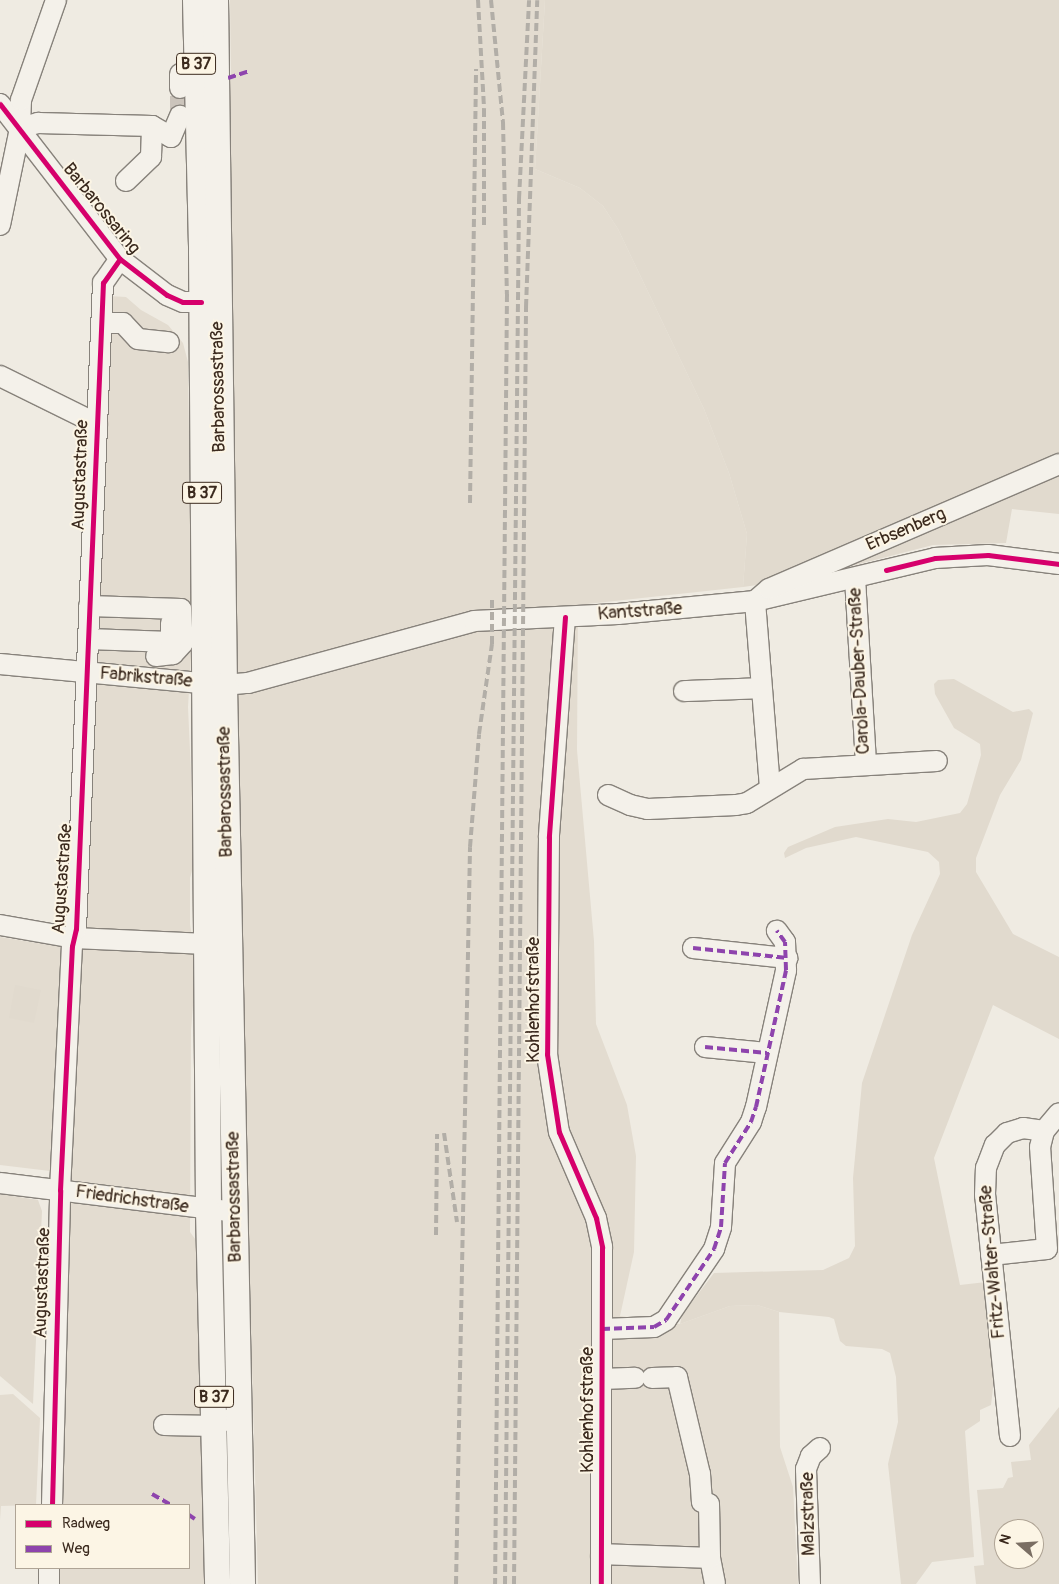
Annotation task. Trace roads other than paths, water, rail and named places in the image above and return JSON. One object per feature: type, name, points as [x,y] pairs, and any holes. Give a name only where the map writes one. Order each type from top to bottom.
[{"type":"main road","name":"Barbarossastraße","points":[[195,0],[210,302]]},
{"type":"main road","name":"Barbarossastraße","points":[[215,0],[210,302],[213,684],[207,944],[208,1211],[215,1426],[217,1584]]},
{"type":"main road","name":"Barbarossastraße","points":[[213,684],[235,1212],[242,1584]]},
{"type":"street","points":[[0,225],[20,128],[22,100],[56,0]]},
{"type":"street","name":"Barbarossaring","points":[[0,104],[120,259],[167,295],[183,302],[210,302]]},
{"type":"street","points":[[20,128],[38,123],[152,126],[171,137],[180,116]]},
{"type":"street","points":[[126,181],[151,157],[152,126]]},
{"type":"street","name":"Augustastraße","points":[[52,1504],[60,1190],[74,938],[103,283],[120,259]]},
{"type":"street","points":[[101,323],[123,323],[138,339],[169,342]]},
{"type":"street","points":[[0,376],[97,424]]},
{"type":"street","name":"Erbsenberg","points":[[755,601],[769,589],[1059,464]]},
{"type":"street","name":"Kantstraße","points":[[213,684],[248,683],[474,621],[565,617],[755,601],[935,558],[988,556],[1059,564]]},
{"type":"street","name":"Carola-Dauber-Straße","points":[[855,578],[866,765]]},
{"type":"street","points":[[755,601],[770,788]]},
{"type":"street","points":[[89,606],[171,606],[180,609],[183,643],[173,654],[156,656]]},
{"type":"street","points":[[88,639],[171,642],[171,606]]},
{"type":"street","name":"Kohlenhofstraße","points":[[565,617],[549,837],[546,1054],[559,1132],[596,1218],[602,1247],[601,1584]]},
{"type":"street","name":"Fabrikstraße","points":[[0,664],[213,684]]},
{"type":"street","points":[[684,691],[761,688]]},
{"type":"street","name":"Carola-Dauber-Straße","points":[[608,795],[630,805],[666,809],[742,804],[803,769],[936,761]]},
{"type":"street","points":[[0,925],[74,938],[207,944]]},
{"type":"street","points":[[602,1329],[640,1328],[661,1324],[703,1268],[721,1227],[725,1163],[751,1122],[767,1053],[787,958],[785,942],[777,931]]},
{"type":"street","points":[[693,948],[787,958]]},
{"type":"street","points":[[705,1047],[767,1053]]},
{"type":"street","points":[[992,1255],[1047,1249],[1040,1147],[1044,1131],[1059,1113]]},
{"type":"street","name":"Fritz-Walter-Straße","points":[[1010,1436],[985,1195],[986,1168],[995,1145],[1007,1133],[1023,1128],[1044,1131]]},
{"type":"street","name":"Friedrichstraße","points":[[0,1183],[208,1211],[235,1212]]},
{"type":"street","points":[[602,1379],[677,1378],[700,1474],[702,1502],[709,1504],[710,1558],[715,1584]]},
{"type":"street","points":[[164,1425],[215,1426],[239,1410]]},
{"type":"street","name":"Malzstraße","points":[[810,1584],[806,1469],[811,1456],[820,1448]]},
{"type":"street","points":[[601,1554],[710,1558]]},
{"type":"street","points":[[49,1569],[49,1584]]},
{"type":"tunnel","points":[[180,88],[180,116]]},
{"type":"railway","points":[[478,0],[484,109],[484,229]]},
{"type":"railway","points":[[491,0],[503,122],[507,294],[495,1584]]},
{"type":"railway","points":[[505,1584],[519,199],[529,0]]},
{"type":"railway","points":[[514,1584],[526,307],[537,0]]},
{"type":"railway","points":[[470,503],[476,69]]},
{"type":"railway","points":[[456,1584],[470,847],[479,734],[492,644],[492,596]]},
{"type":"railway","points":[[444,1133],[457,1222]]},
{"type":"railway","points":[[436,1235],[437,1134]]}]
